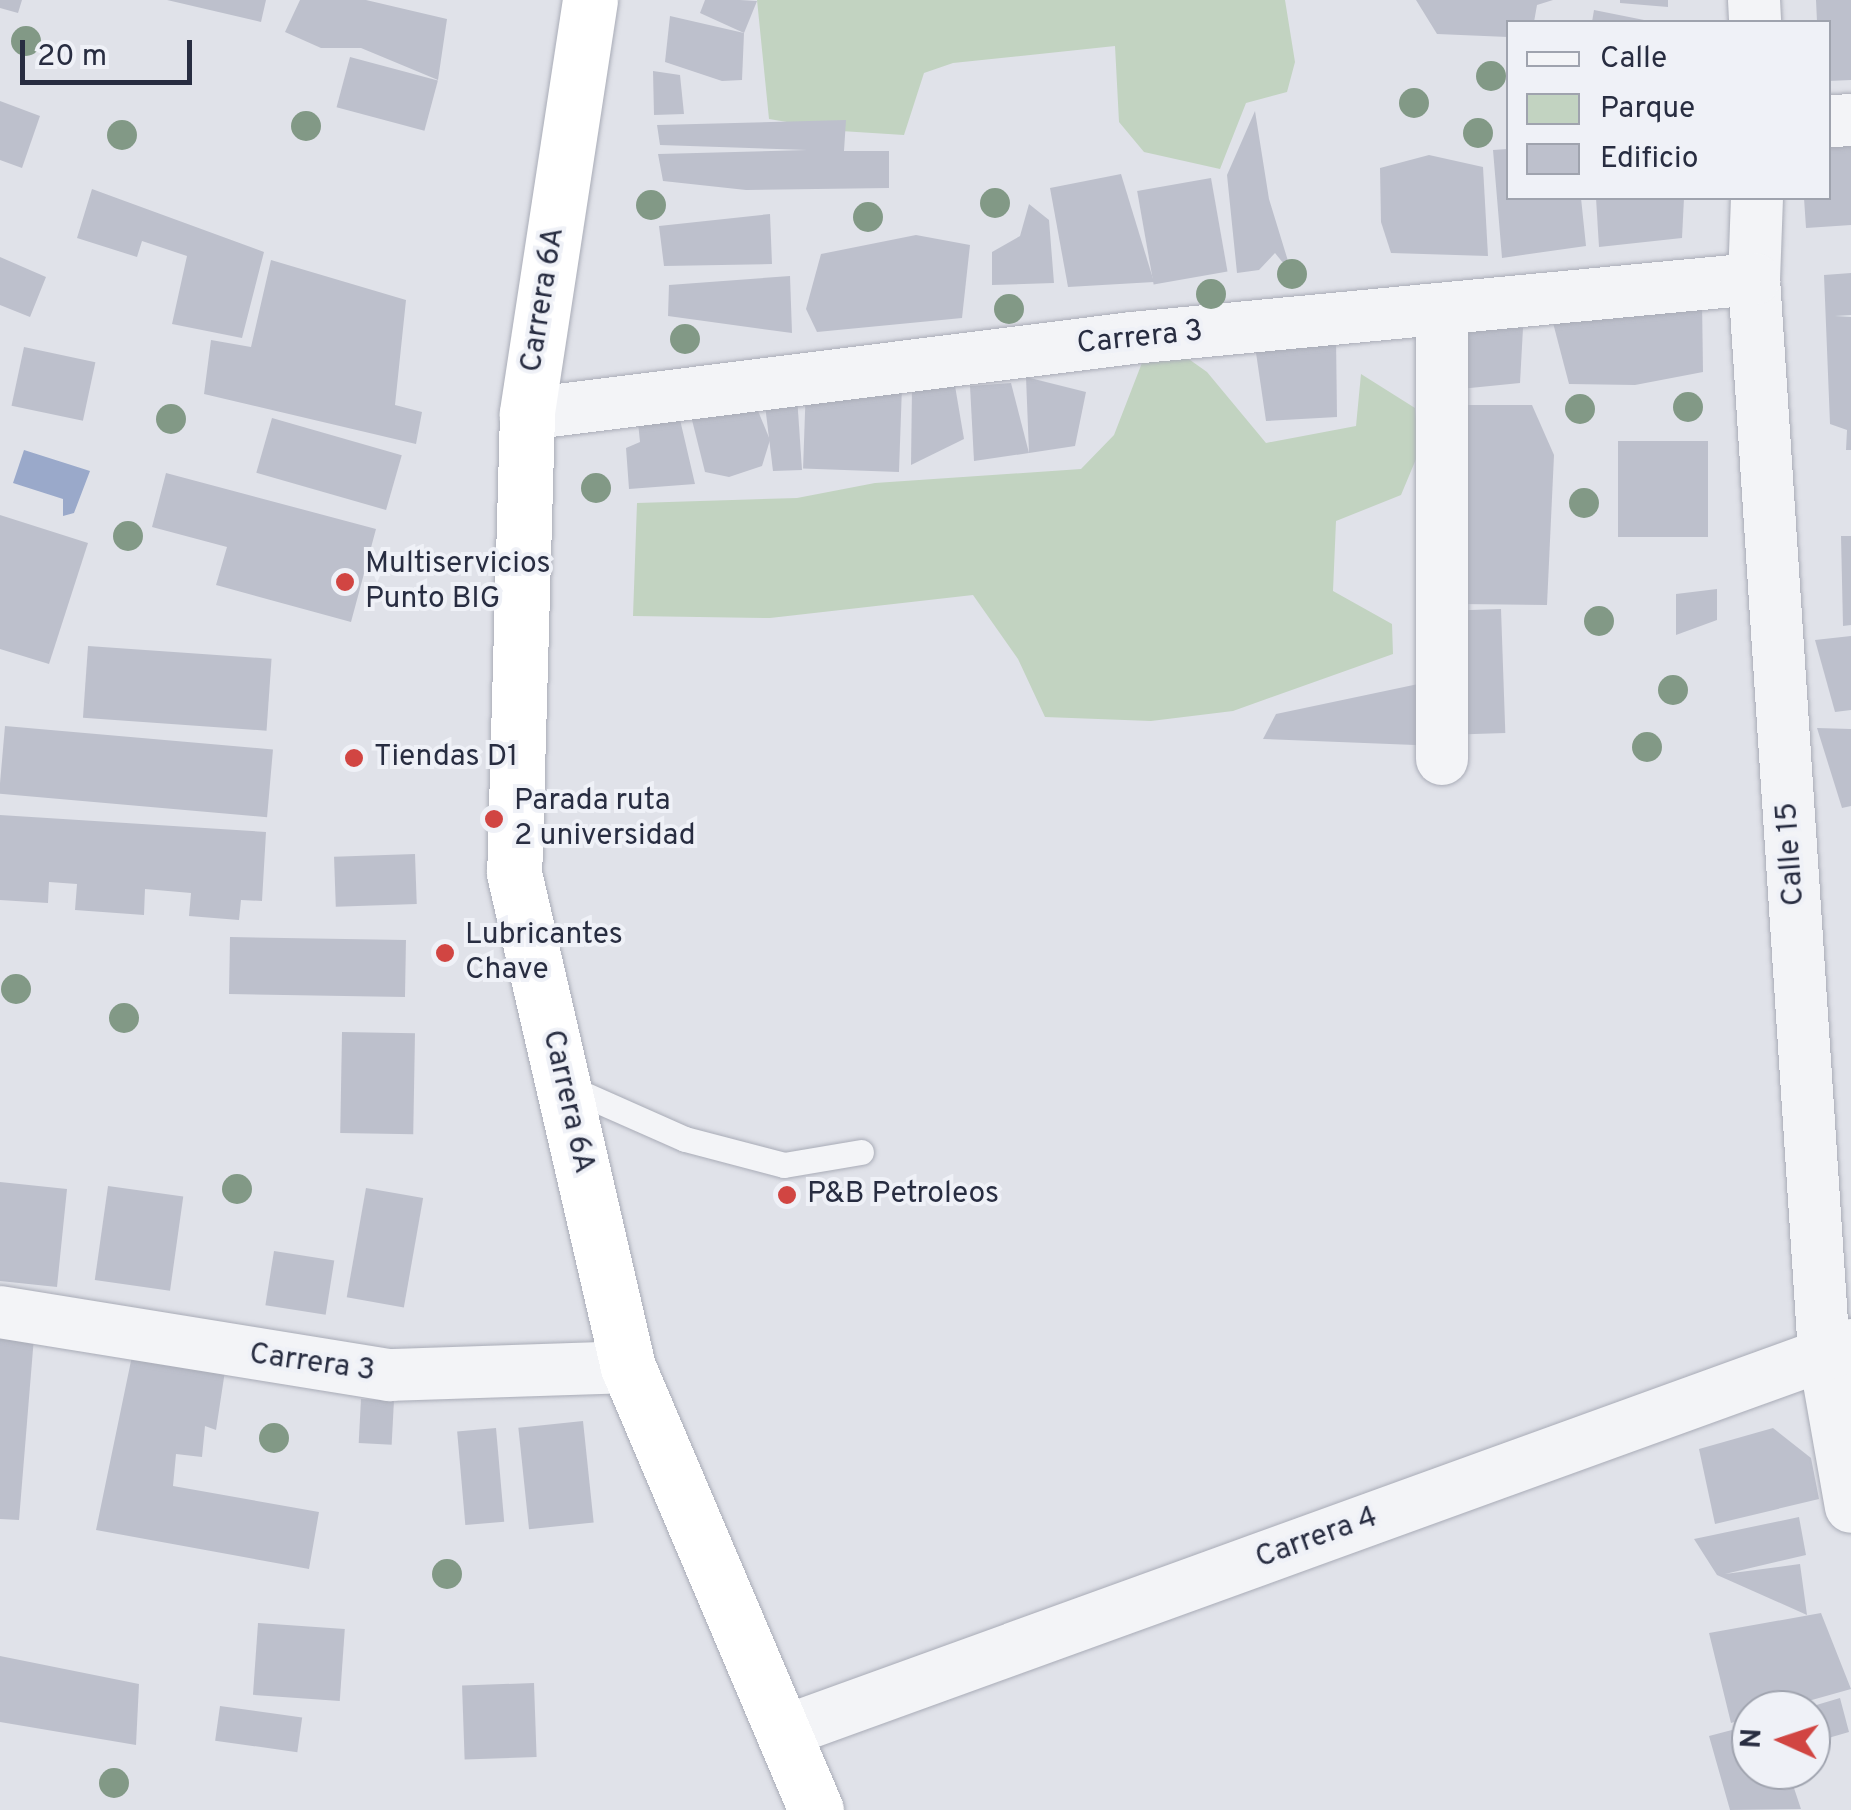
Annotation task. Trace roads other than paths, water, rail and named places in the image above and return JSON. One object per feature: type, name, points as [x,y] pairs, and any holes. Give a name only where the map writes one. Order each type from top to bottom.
[{"type":"highway","name":"Carrera 6A","points":[[590,0],[527,414],[514,873],[628,1367],[816,1810]]},
{"type":"street","name":"Calle 15","points":[[1757,200],[1754,279],[1851,1508]]},
{"type":"street","name":"Carrera 3","points":[[527,414],[1132,338],[1442,313],[1754,279]]},
{"type":"street","points":[[1442,313],[1442,759]]},
{"type":"street","name":"Carrera 3","points":[[0,1312],[390,1376],[628,1367]]},
{"type":"street","name":"Carrera 4","points":[[783,1732],[1838,1350]]},
{"type":"lane","points":[[564,1085],[685,1139],[784,1165],[861,1152]]},
{"type":"water","points":[[24,450],[90,471],[74,513],[63,516],[63,499],[13,483]]},
{"type":"place","name":"Multiservicios Punto BIG","points":[[345,582]]},
{"type":"place","name":"Tiendas D1","points":[[354,758]]},
{"type":"place","name":"Parada ruta 2 universidad","points":[[494,819]]},
{"type":"place","name":"Lubricantes Chave","points":[[445,953]]},
{"type":"place","name":"P&B Petroleos","points":[[787,1195]]}]
